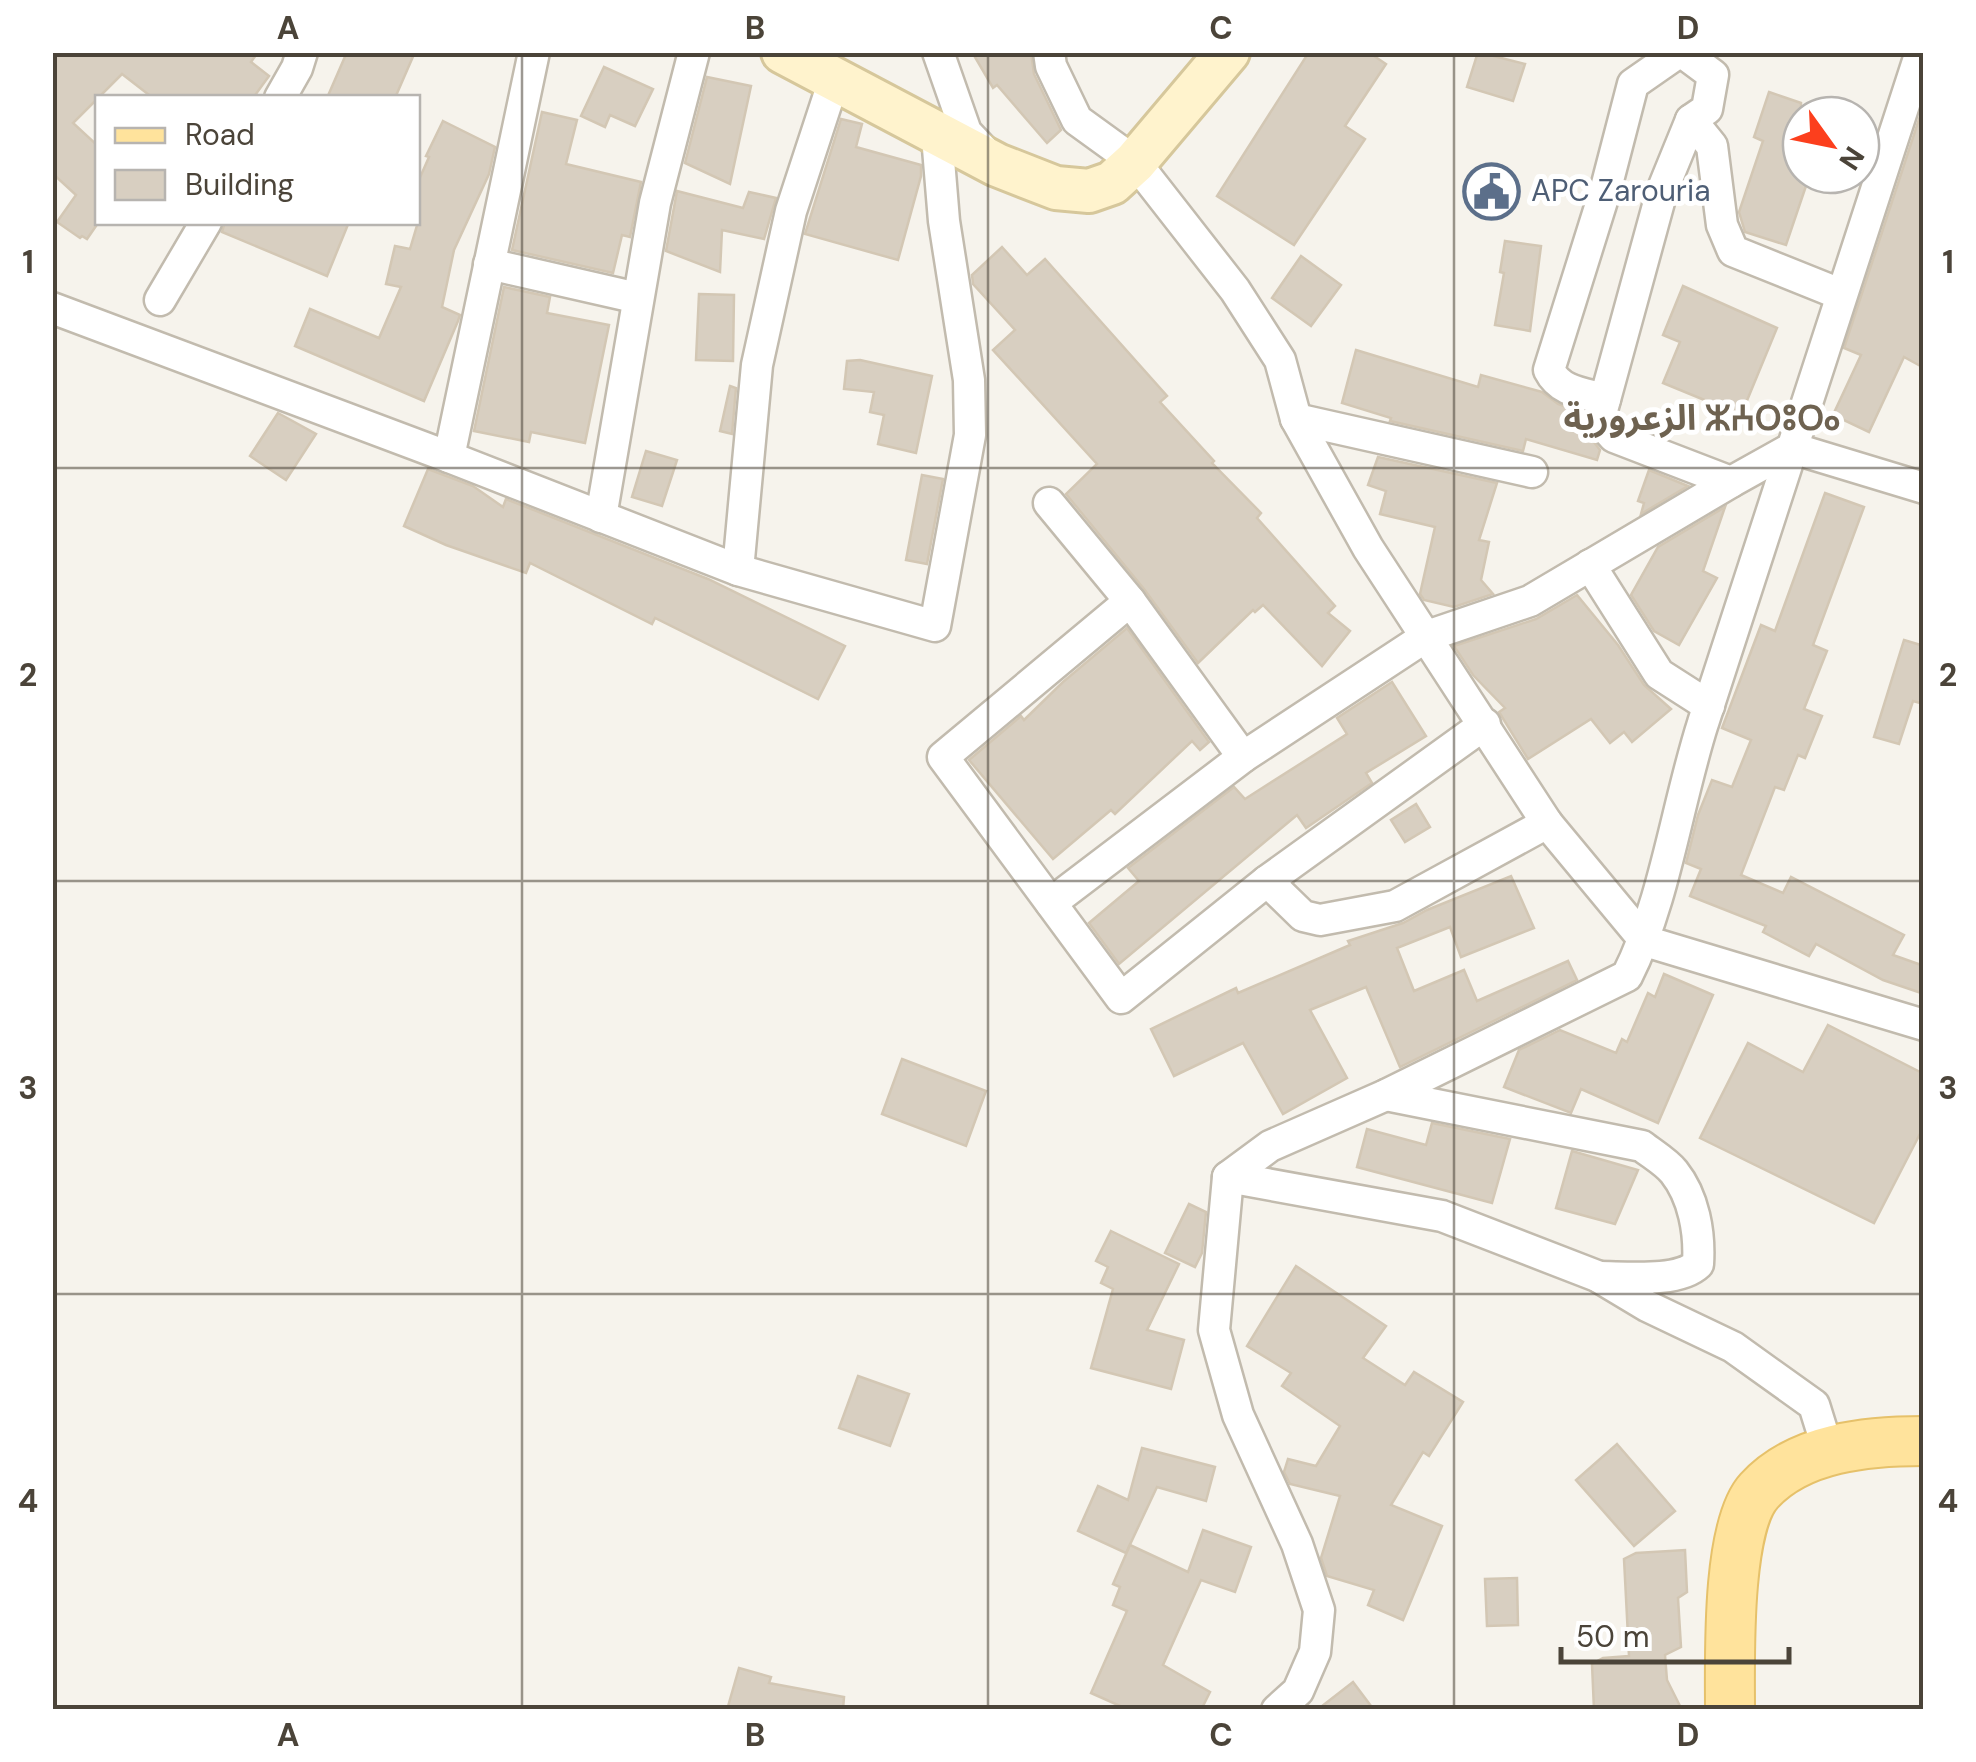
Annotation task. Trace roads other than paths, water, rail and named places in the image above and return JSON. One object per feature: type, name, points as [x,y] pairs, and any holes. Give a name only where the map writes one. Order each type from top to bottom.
[{"type":"main road","points":[[784,52],[998,165],[1056,188],[1089,191],[1112,183],[1135,162],[1228,52]]},
{"type":"main road","points":[[1730,1710],[1730,1628],[1738,1543],[1757,1492],[1791,1467],[1828,1450],[1891,1441],[1924,1441]]},
{"type":"street","points":[[282,95],[302,52]]},
{"type":"street","points":[[449,457],[534,52]]},
{"type":"street","points":[[601,516],[656,203],[694,52]]},
{"type":"street","points":[[938,52],[966,132],[998,165]]},
{"type":"street","points":[[1049,52],[1051,66],[1077,120],[1135,162],[1235,290],[1280,360],[1296,419],[1368,548],[1547,823],[1644,942],[1924,1025]]},
{"type":"street","points":[[1605,398],[1572,391],[1555,382],[1549,370],[1606,188],[1633,84],[1681,52],[1713,75],[1714,84],[1707,109],[1691,120],[1662,191],[1602,414],[1605,427],[1614,436],[1731,482]]},
{"type":"street","points":[[1277,1710],[1298,1691],[1315,1652],[1319,1610],[1297,1544],[1238,1415],[1214,1330],[1228,1177],[1270,1146],[1386,1095],[1627,976],[1644,942],[1686,774],[1921,52]]},
{"type":"street","points":[[738,570],[756,365],[791,211],[835,77]]},
{"type":"street","points":[[1691,120],[1712,146],[1722,224],[1734,250],[1840,294]]},
{"type":"street","points":[[52,308],[738,570],[935,626],[970,435],[966,350],[944,221],[937,136]]},
{"type":"street","points":[[160,300],[204,225]]},
{"type":"street","points":[[489,264],[638,298]]},
{"type":"street","points":[[1296,419],[1532,472]]},
{"type":"street","points":[[1052,903],[1243,756],[1427,636],[1530,602],[1792,448],[1924,488]]},
{"type":"street","points":[[1048,502],[1130,601],[1243,756]]},
{"type":"street","points":[[1590,565],[1659,674],[1709,706]]},
{"type":"street","points":[[1130,601],[944,756],[1121,998],[1267,882],[1485,724]]},
{"type":"street","points":[[1267,882],[1303,916],[1320,920],[1394,906],[1547,823]]},
{"type":"street","points":[[1386,1095],[1642,1146],[1674,1172],[1692,1208],[1700,1237],[1698,1264],[1677,1276],[1597,1276]]},
{"type":"street","points":[[1228,1177],[1442,1216],[1597,1276],[1647,1306],[1733,1346],[1814,1405],[1828,1450]]},
{"type":"place","name":"APC Zarouria","points":[[1492,191]]},
{"type":"district","name":"الزعرورية ⵣⵄⵔⵓⵔⴰ","points":[[1702,418]]}]
